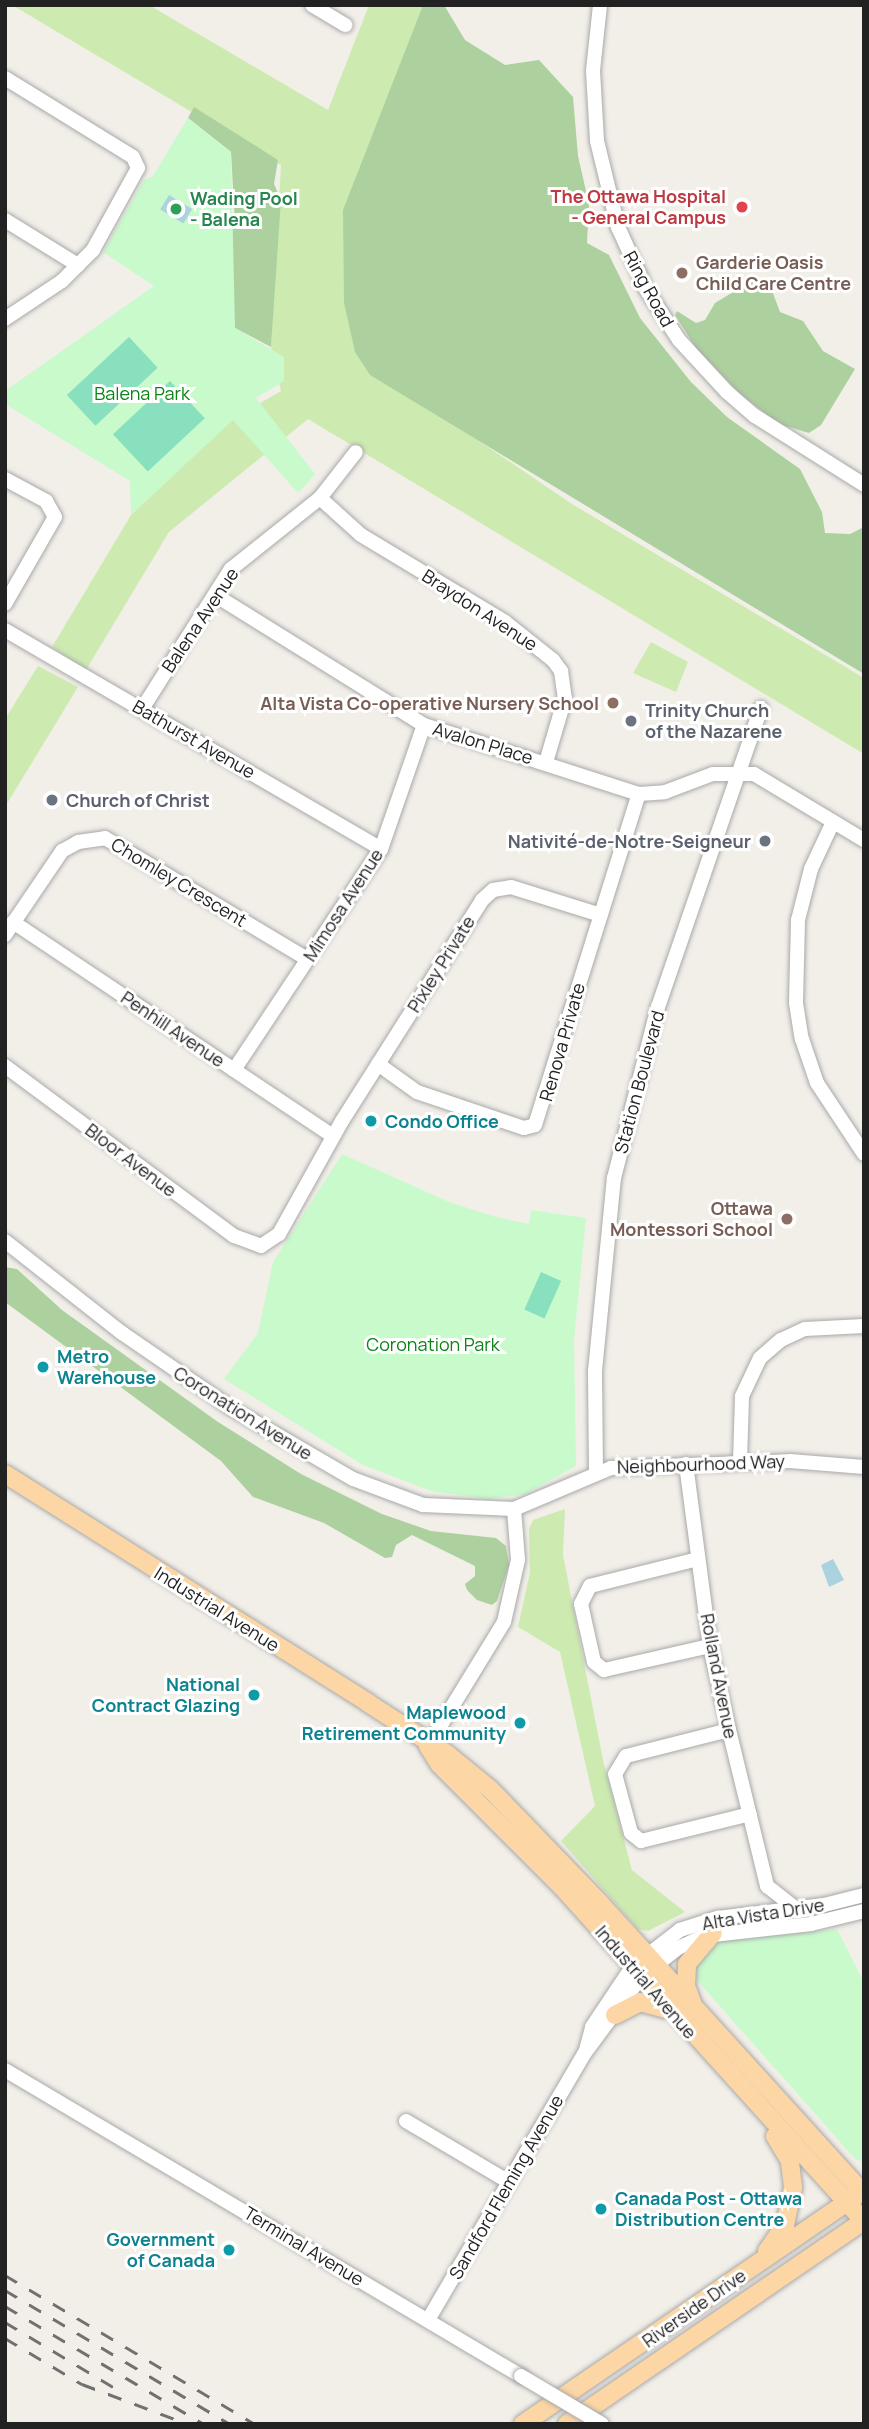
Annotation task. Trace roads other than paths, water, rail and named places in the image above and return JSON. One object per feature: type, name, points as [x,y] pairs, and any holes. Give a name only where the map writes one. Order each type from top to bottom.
[{"type":"main road","name":"Industrial Avenue","points":[[5,1474],[346,1689],[428,1746],[447,1754],[490,1789],[643,1966],[710,2027],[822,2150],[859,2195],[864,2221]]},
{"type":"main road","points":[[710,2027],[692,2003],[685,1978],[693,1952],[713,1933]]},
{"type":"main road","name":"Industrial Avenue","points":[[643,1966],[670,2011],[747,2096],[859,2195]]},
{"type":"main road","points":[[615,2015],[640,2002],[670,2011]]},
{"type":"main road","points":[[747,2096],[785,2150],[793,2187],[785,2225],[750,2269]]},
{"type":"main road","points":[[822,2150],[864,2169]]},
{"type":"main road","name":"Riverside Drive","points":[[523,2424],[859,2195]]},
{"type":"main road","name":"Riverside Drive","points":[[567,2424],[864,2221]]},
{"type":"street","points":[[312,5],[345,25]]},
{"type":"street","name":"Ring Road","points":[[600,5],[593,71],[597,141],[609,200],[646,289],[678,340],[727,392],[785,436],[864,485]]},
{"type":"street","points":[[5,78],[133,157],[138,168],[135,178],[93,250],[78,265],[5,319]]},
{"type":"street","points":[[5,220],[78,265]]},
{"type":"street","name":"Balena Avenue","points":[[142,709],[231,569],[320,498],[356,452]]},
{"type":"street","points":[[5,479],[46,501],[55,517],[5,604]]},
{"type":"street","name":"Braydon Avenue","points":[[320,498],[361,535],[505,622],[553,660],[561,671],[565,698],[546,762]]},
{"type":"street","name":"Avalon Place","points":[[215,595],[424,725],[639,794],[665,792],[713,774],[737,771]]},
{"type":"street","name":"Bathurst Avenue","points":[[5,630],[381,849]]},
{"type":"street","name":"Station Boulevard","points":[[596,1471],[596,1360],[614,1178],[658,1007],[737,771],[761,708]]},
{"type":"street","name":"Mimosa Avenue","points":[[234,1070],[381,849],[424,725]]},
{"type":"street","points":[[737,771],[754,774],[864,840]]},
{"type":"street","name":"Renova Private","points":[[378,1064],[417,1092],[524,1128],[536,1125],[639,794]]},
{"type":"street","points":[[833,822],[811,869],[797,920],[796,1003],[802,1039],[817,1083],[864,1154]]},
{"type":"street","name":"Chomley Crescent","points":[[9,929],[62,851],[78,842],[105,838],[307,959]]},
{"type":"street","name":"Pixley Private","points":[[261,1246],[279,1234],[333,1136],[482,900],[493,890],[511,887],[601,915]]},
{"type":"street","name":"Penhill Avenue","points":[[9,929],[234,1070],[333,1136]]},
{"type":"street","name":"Bloor Avenue","points":[[5,1066],[234,1236],[261,1246]]},
{"type":"street","name":"Coronation Avenue","points":[[5,1241],[164,1363],[330,1467],[423,1505],[514,1509]]},
{"type":"street","points":[[740,1461],[742,1396],[760,1358],[781,1340],[805,1329],[864,1326]]},
{"type":"street","name":"Neighbourhood Way","points":[[514,1509],[547,1498],[596,1471],[740,1461],[864,1467]]},
{"type":"street","name":"Rolland Avenue","points":[[686,1464],[710,1646],[767,1886]]},
{"type":"street","points":[[428,1746],[504,1622],[518,1560],[514,1509]]},
{"type":"street","points":[[698,1559],[590,1586],[581,1604],[594,1662],[604,1670],[710,1646]]},
{"type":"street","points":[[729,1730],[626,1756],[616,1767],[618,1784],[631,1833],[641,1841],[750,1814]]},
{"type":"street","points":[[746,1914],[767,1886],[795,1908]]},
{"type":"street","name":"Alta Vista Drive","points":[[643,1966],[690,1926],[864,1895]]},
{"type":"street","name":"Alta Vista Drive","points":[[643,1966],[713,1933],[811,1924],[864,1911]]},
{"type":"street","name":"Sandford Fleming Avenue","points":[[428,2320],[584,2054],[615,2015],[643,1966]]},
{"type":"street","name":"Sandford Fleming Avenue","points":[[584,2054],[592,2027],[643,1966]]},
{"type":"street","name":"Terminal Avenue","points":[[5,2070],[602,2424]]},
{"type":"street","points":[[406,2121],[509,2182]]},
{"type":"water","name":"Wading Pool - Balena","points":[[169,195],[192,209],[183,223],[160,210]]},
{"type":"water","points":[[833,1559],[844,1580],[829,1587],[821,1565]]},
{"type":"railway","points":[[5,2275],[255,2424]]},
{"type":"railway","points":[[5,2290],[230,2424]]},
{"type":"railway","points":[[5,2306],[204,2424]]},
{"type":"railway","points":[[5,2322],[125,2394]]},
{"type":"railway","points":[[5,2338],[82,2384],[188,2424]]},
{"type":"place","name":"The Ottawa Hospital - General Campus","points":[[742,207]]},
{"type":"place","name":"Wading Pool - Balena","points":[[176,209]]},
{"type":"place","name":"Garderie Oasis Child Care Centre","points":[[682,273]]},
{"type":"place","name":"Alta Vista Co-operative Nursery School","points":[[613,703]]},
{"type":"place","name":"Trinity Church of the Nazarene","points":[[631,721]]},
{"type":"place","name":"Church of Christ","points":[[52,800]]},
{"type":"place","name":"Nativité-de-Notre-Seigneur","points":[[765,841]]},
{"type":"place","name":"Condo Office","points":[[371,1121]]},
{"type":"place","name":"Ottawa Montessori School","points":[[787,1219]]},
{"type":"place","name":"Metro Warehouse","points":[[43,1367]]},
{"type":"place","name":"National Contract Glazing","points":[[254,1695]]},
{"type":"place","name":"Maplewood Retirement Community","points":[[520,1723]]},
{"type":"place","name":"Canada Post - Ottawa Distribution Centre","points":[[601,2209]]},
{"type":"place","name":"Government of Canada","points":[[229,2250]]},
{"type":"park label","name":"Balena Park","points":[[142,393]]},
{"type":"park label","name":"Coronation Park","points":[[433,1344]]}]
